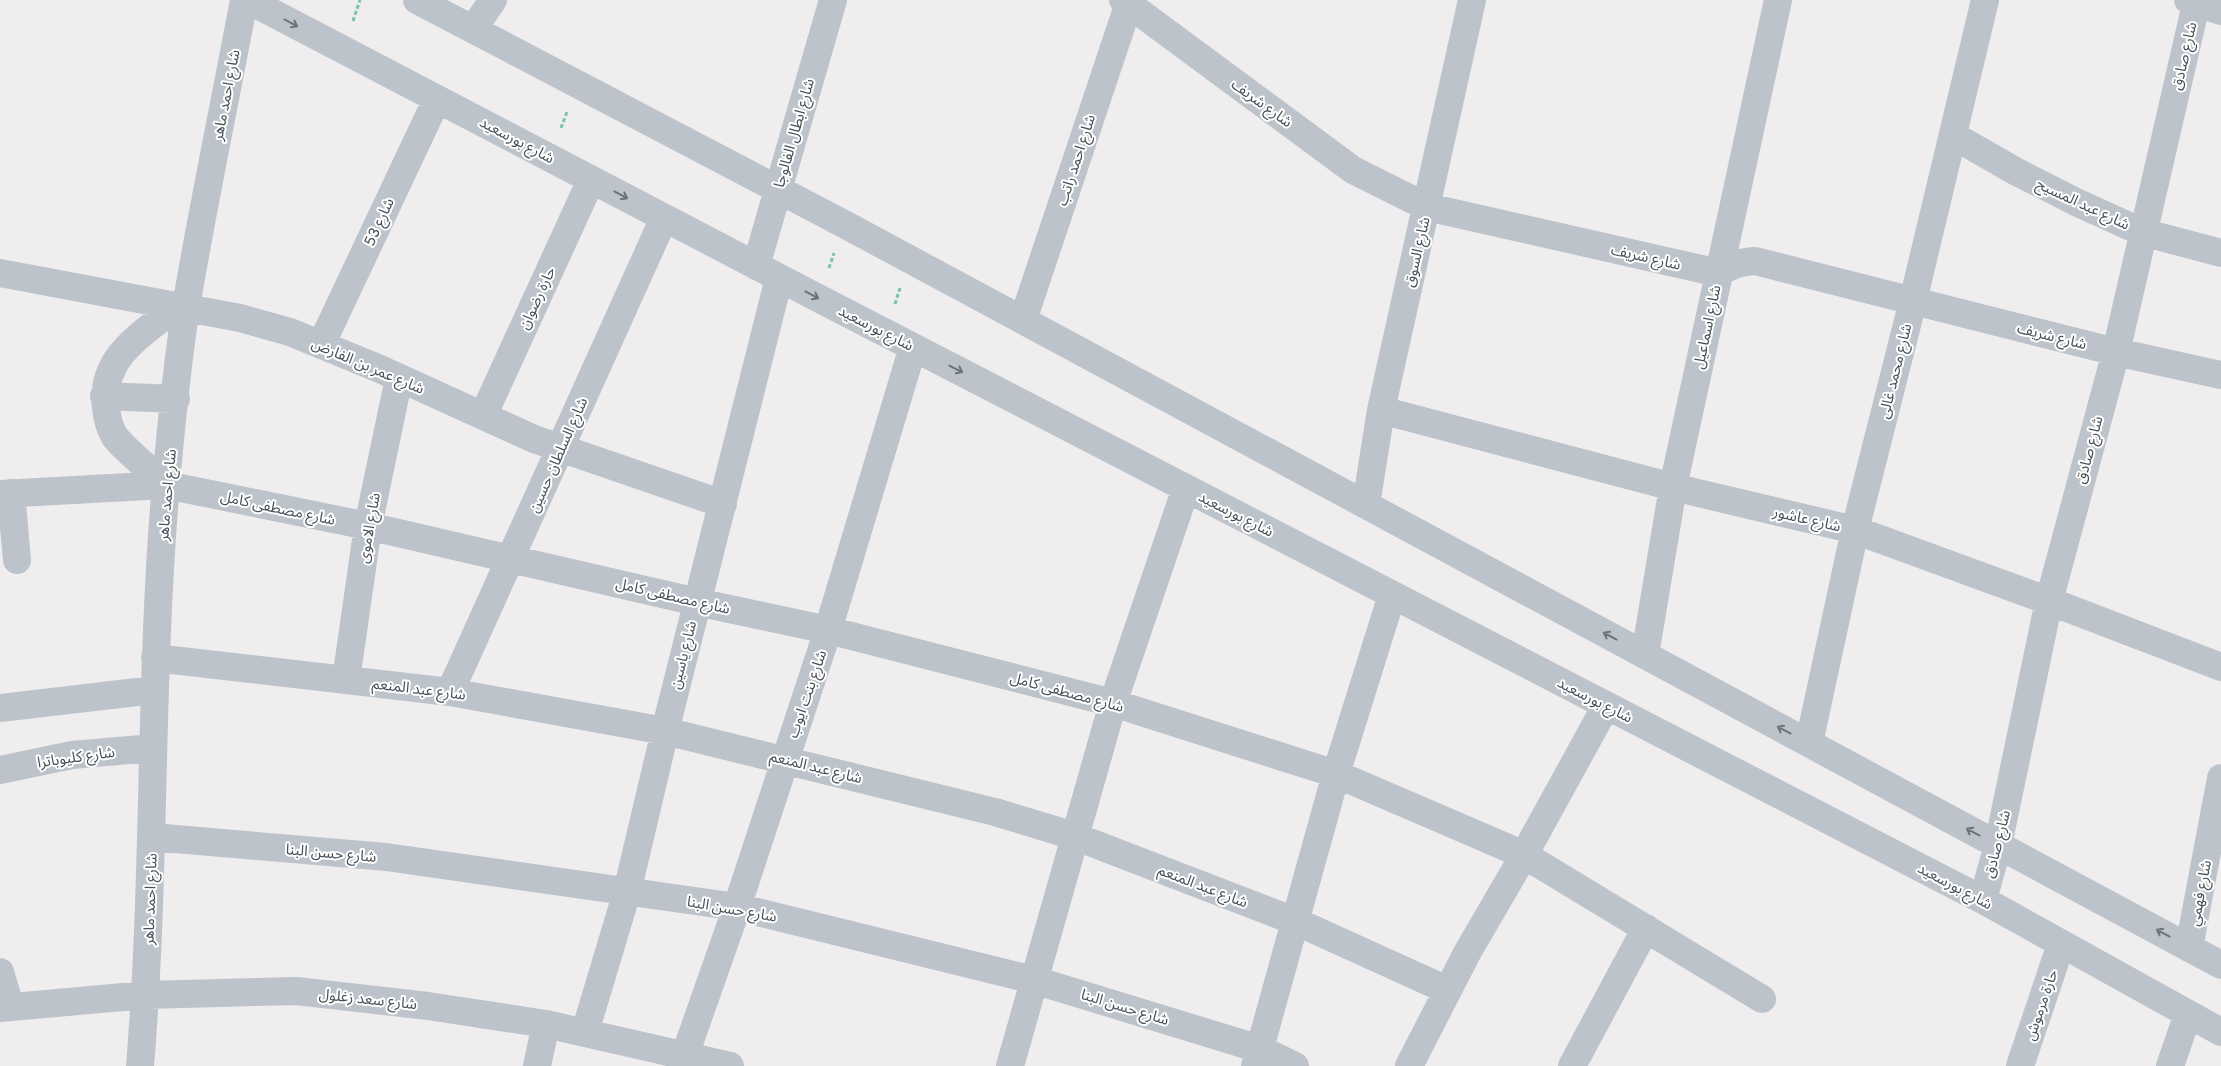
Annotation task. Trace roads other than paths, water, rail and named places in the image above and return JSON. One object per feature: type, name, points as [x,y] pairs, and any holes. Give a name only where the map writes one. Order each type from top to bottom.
[{"type":"street","name":"شارع احمد ماهر","points":[[140,1066],[146,995],[152,837],[155,658],[166,485],[176,399],[181,308],[244,0]]},
{"type":"street","name":"شارع بورسعيد","points":[[248,0],[818,298],[1983,900],[2221,1032]]},
{"type":"street","points":[[417,0],[778,188],[2221,965]]},
{"type":"street","points":[[474,29],[493,0]]},
{"type":"street","name":"شارع ابطال الفالوجا","points":[[768,272],[778,188],[833,0]]},
{"type":"street","name":"شارع السوق","points":[[1366,505],[1381,410],[1428,207],[1472,0]]},
{"type":"street","name":"شارع اسماعيل","points":[[1645,655],[1673,487],[1778,0]]},
{"type":"street","name":"شارع محمد غالى","points":[[1809,743],[1855,530],[1954,136],[1985,0]]},
{"type":"street","name":"شارع شريف","points":[[1127,1],[1353,170],[1428,207],[1719,273],[1730,266],[1755,261],[2116,352],[2221,375]]},
{"type":"street","name":"شارع احمد راتب","points":[[1023,320],[1127,1]]},
{"type":"street","name":"شارع صادق","points":[[1983,900],[1998,845],[2049,600],[2116,352],[2142,232],[2201,4]]},
{"type":"street","name":"شارع 53","points":[[322,345],[437,99]]},
{"type":"street","name":"شارع عبد المسيح","points":[[1954,136],[2078,204],[2142,232],[2221,252]]},
{"type":"street","name":"حارة رضوان","points":[[483,416],[591,180]]},
{"type":"street","name":"شارع السلطان حسين","points":[[450,692],[664,218]]},
{"type":"street","name":"شارع ياسين","points":[[585,1032],[627,892],[664,731],[723,504],[768,272]]},
{"type":"street","name":"شارع عمر بن الفارض","points":[[0,273],[240,318],[290,332],[561,448],[723,504]]},
{"type":"street","points":[[166,485],[115,436],[107,417],[104,396],[108,375],[118,355],[181,308]]},
{"type":"street","name":"شارع بنت ايوب","points":[[684,1061],[828,630],[913,347]]},
{"type":"street","name":"شارع الاموى","points":[[346,680],[368,526],[399,378]]},
{"type":"street","points":[[104,396],[176,399]]},
{"type":"street","name":"شارع عاشور","points":[[1381,410],[1673,487],[1855,530],[2049,600],[2221,667]]},
{"type":"street","name":"شارع مصطفى كامل","points":[[6,493],[166,485],[368,526],[697,602],[828,630],[1113,703],[1336,774],[1524,854],[1762,999]]},
{"type":"street","points":[[1010,1066],[1113,703],[1186,488]]},
{"type":"street","points":[[6,493],[17,560]]},
{"type":"street","points":[[1258,1057],[1336,774],[1392,595]]},
{"type":"street","name":"شارع عبد المنعم","points":[[155,658],[450,692],[664,731],[995,812],[1074,836],[1294,921],[1448,990]]},
{"type":"street","points":[[0,708],[154,690]]},
{"type":"street","points":[[1408,1066],[1466,953],[1524,854],[1606,706]]},
{"type":"street","name":"شارع كليوباترا","points":[[0,770],[72,755],[153,748]]},
{"type":"street","name":"شارع فهمي","points":[[2189,948],[2221,779]]},
{"type":"street","name":"شارع حسن البنا","points":[[152,837],[386,857],[737,907],[1034,980],[1258,1057],[1295,1066]]},
{"type":"street","points":[[1572,1066],[1646,928]]},
{"type":"street","name":"حارة مرموش","points":[[2020,1066],[2061,944]]},
{"type":"street","points":[[0,972],[5,1007]]},
{"type":"street","name":"شارع سعد زغلول","points":[[5,1007],[146,995],[296,991],[428,1006],[546,1024],[585,1032],[684,1061],[730,1066]]},
{"type":"street","points":[[2170,1066],[2188,1014]]},
{"type":"street","points":[[537,1066],[546,1024]]}]
